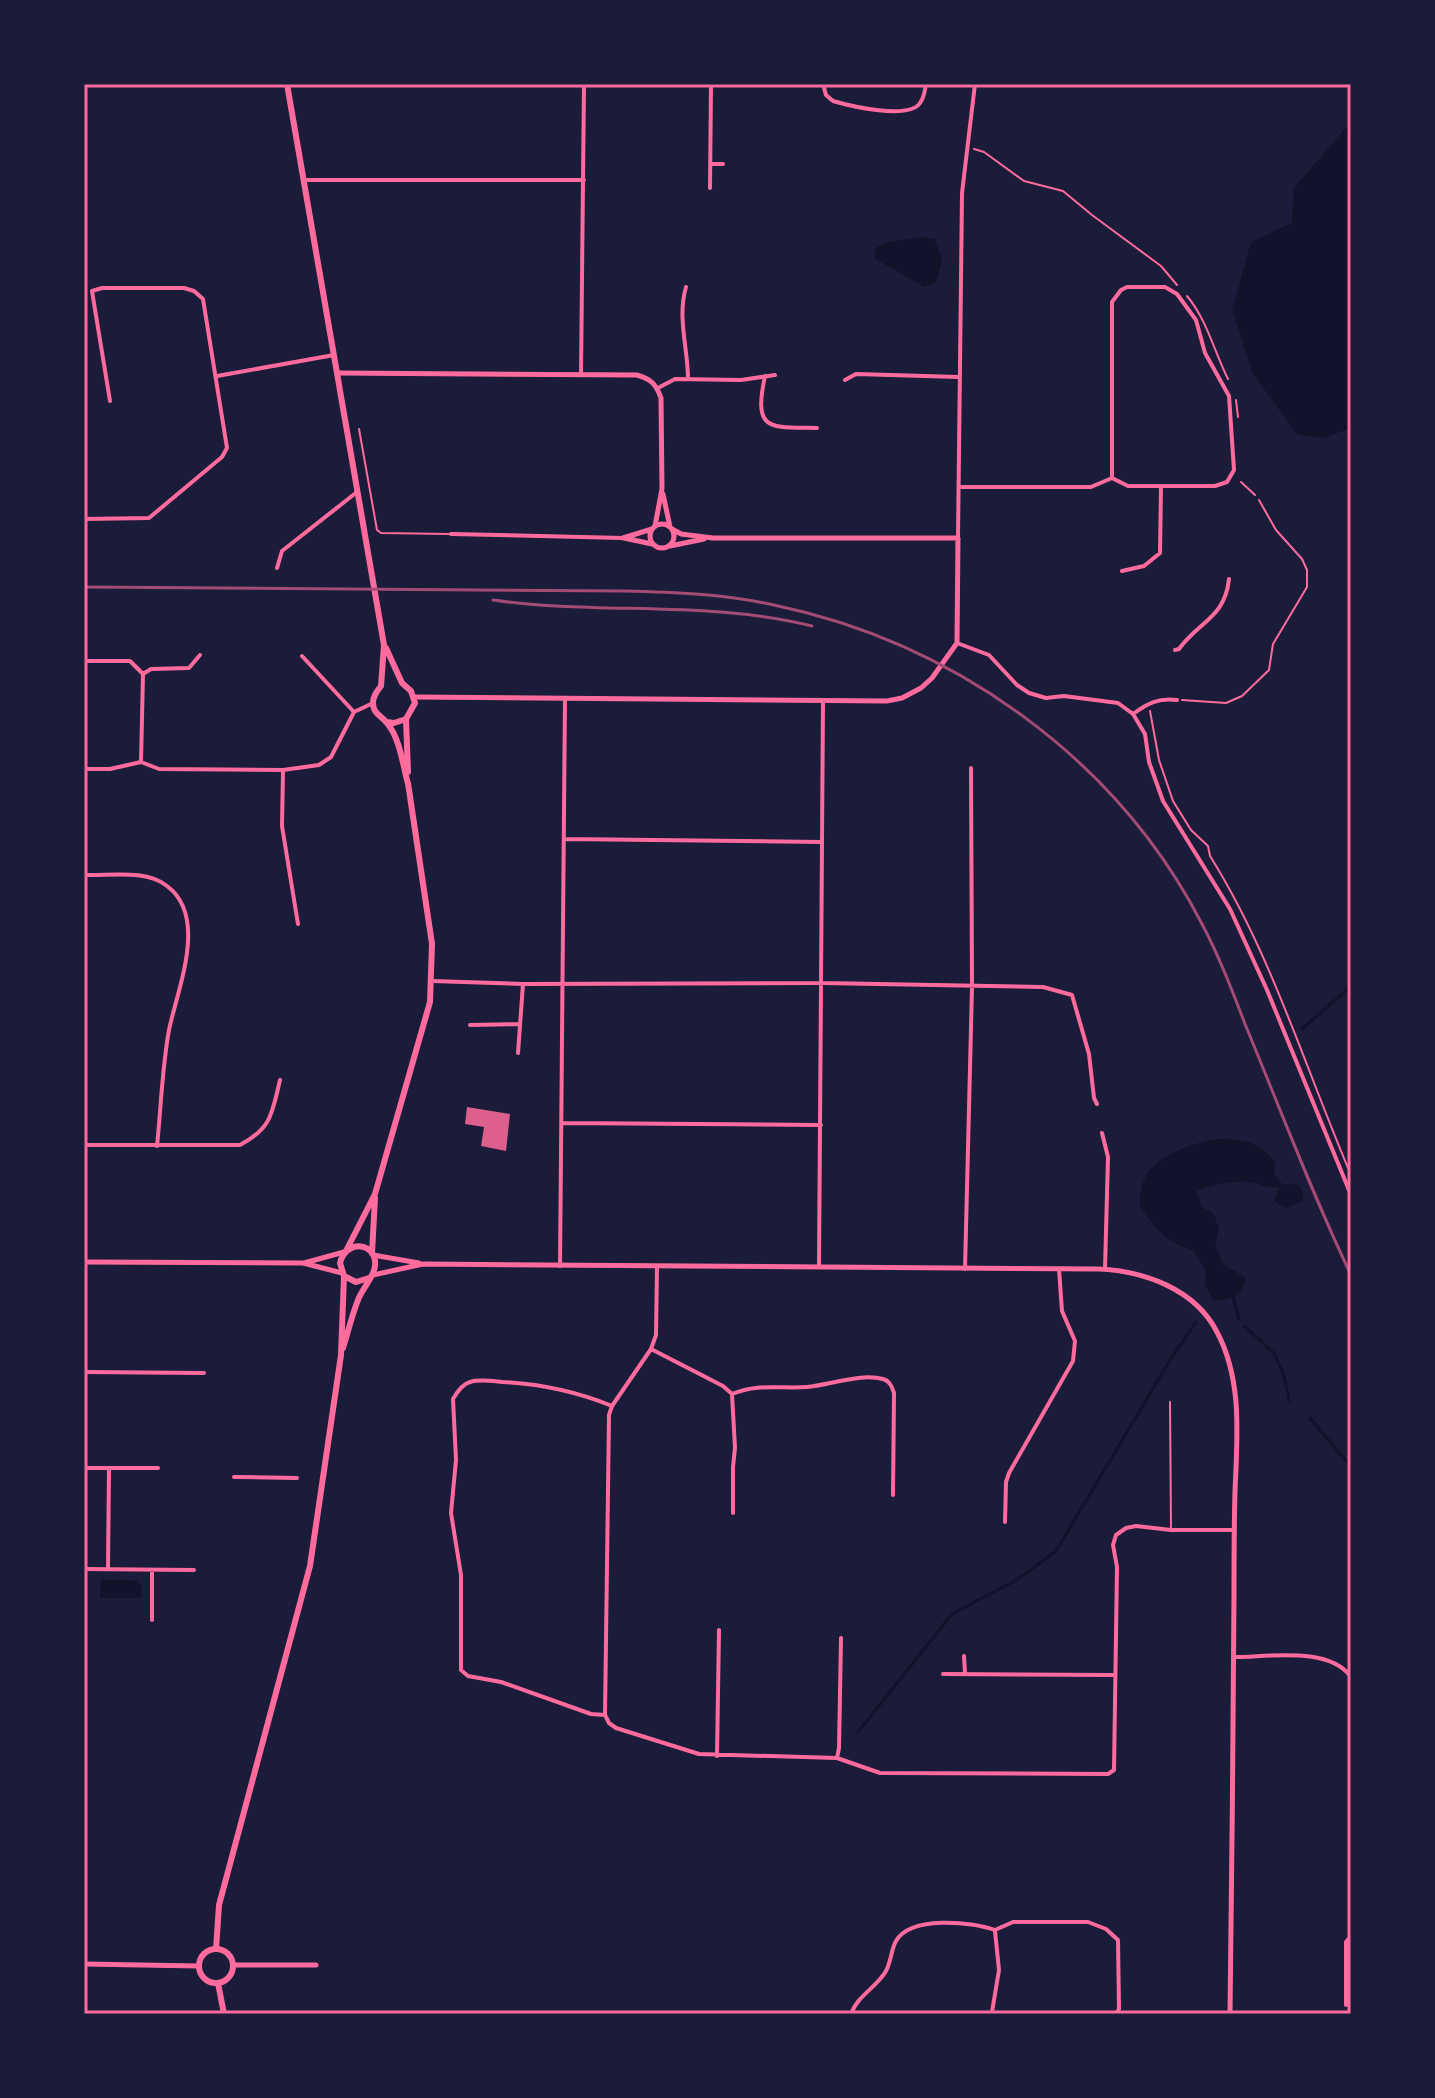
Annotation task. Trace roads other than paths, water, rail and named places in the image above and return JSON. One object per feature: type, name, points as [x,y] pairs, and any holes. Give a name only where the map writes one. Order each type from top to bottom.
[{"type":"main road","points":[[287,84],[391,684]]},
{"type":"main road","points":[[384,645],[391,684]]},
{"type":"main road","points":[[387,722],[400,722],[414,709],[414,697],[391,684]]},
{"type":"main road","points":[[391,684],[373,703],[377,715],[387,722],[408,784]]},
{"type":"main road","points":[[216,1949],[219,1905],[310,1566],[341,1355],[343,1274],[340,1260],[375,1194],[426,1022],[432,981],[432,944],[408,784],[406,719]]},
{"type":"main road","points":[[341,1355],[359,1297],[376,1263],[372,1254],[375,1194]]},
{"type":"main road","points":[[345,1252],[358,1246],[372,1254]]},
{"type":"main road","points":[[343,1274],[356,1282],[370,1276]]},
{"type":"main road","points":[[216,1949],[226,1952],[234,1965],[231,1976],[218,1983],[202,1977],[199,1966],[202,1956],[216,1949]]},
{"type":"main road","points":[[218,1983],[224,2014]]},
{"type":"street","points":[[581,375],[584,84]]},
{"type":"street","points":[[710,188],[711,84]]},
{"type":"street","points":[[823,84],[826,95],[833,101],[900,112],[913,109],[920,103],[926,84]]},
{"type":"street","points":[[414,697],[887,701],[902,698],[932,678],[957,643],[962,193],[975,84]]},
{"type":"street","points":[[710,164],[723,164]]},
{"type":"street","points":[[305,180],[584,180]]},
{"type":"street","points":[[686,287],[683,297],[683,343],[688,359],[688,379]]},
{"type":"street","points":[[959,487],[1091,487],[1112,478],[1128,486],[1218,486],[1227,482],[1234,470],[1229,396],[1205,353],[1196,320],[1165,287],[1127,287],[1112,302],[1112,478]]},
{"type":"street","points":[[84,519],[149,518],[222,457],[227,448],[203,299],[194,291],[184,288],[102,288],[92,291],[110,401]]},
{"type":"street","points":[[217,376],[334,355]]},
{"type":"street","points":[[337,373],[637,375],[650,379],[658,388],[661,398],[662,489],[674,537],[670,546]]},
{"type":"street","points":[[845,380],[856,374],[959,377]]},
{"type":"street","points":[[658,388],[675,379],[741,380],[775,375]]},
{"type":"street","points":[[765,376],[760,404],[761,415],[768,424],[775,427],[817,428]]},
{"type":"street","points":[[1122,571],[1144,566],[1160,553],[1161,486]]},
{"type":"street","points":[[652,544],[649,537],[662,489]]},
{"type":"street","points":[[277,568],[282,551],[357,492]]},
{"type":"street","points":[[623,538],[662,524],[681,534],[713,538],[958,538]]},
{"type":"street","points":[[451,534],[623,538],[652,544],[660,549],[713,538]]},
{"type":"street","points":[[1175,650],[1211,620],[1228,594],[1229,579]]},
{"type":"street","points":[[957,643],[989,655],[1017,685],[1029,693],[1046,698],[1064,696],[1118,703],[1133,714],[1145,734],[1156,784],[1230,909],[1267,990],[1351,1195]]},
{"type":"street","points":[[143,674],[151,669],[189,668],[200,655]]},
{"type":"street","points":[[302,656],[354,712]]},
{"type":"street","points":[[84,661],[130,661],[143,674],[141,762]]},
{"type":"street","points":[[560,1266],[565,698]]},
{"type":"street","points":[[819,1267],[823,700]]},
{"type":"street","points":[[1133,714],[1150,702],[1177,700]]},
{"type":"street","points":[[84,769],[110,769],[141,762],[159,769],[283,770],[319,765],[331,757],[354,712],[373,703]]},
{"type":"street","points":[[965,1269],[972,987],[971,768]]},
{"type":"street","points":[[283,770],[282,826],[298,924]]},
{"type":"street","points":[[565,839],[822,842]]},
{"type":"street","points":[[84,875],[156,879],[170,887],[183,906],[188,958],[169,1032],[157,1146]]},
{"type":"street","points":[[432,981],[1043,987],[1072,995],[1076,1003],[1097,1104]]},
{"type":"street","points":[[518,1053],[523,984]]},
{"type":"street","points":[[470,1025],[520,1024]]},
{"type":"street","points":[[84,1145],[240,1145],[258,1136],[271,1120],[280,1080]]},
{"type":"street","points":[[562,1123],[821,1125]]},
{"type":"street","points":[[1102,1133],[1108,1157],[1105,1269]]},
{"type":"street","points":[[84,1262],[303,1263],[345,1252]]},
{"type":"street","points":[[372,1254],[423,1264],[1105,1269],[1143,1275],[1163,1283],[1197,1306],[1216,1329],[1233,1375],[1238,1442],[1234,1530],[1230,2014]]},
{"type":"street","points":[[303,1263],[343,1274]]},
{"type":"street","points":[[370,1276],[423,1264]]},
{"type":"street","points":[[657,1267],[656,1335],[651,1349],[609,1415],[605,1715],[616,1728],[699,1754],[717,1757],[837,1758],[880,1773],[1108,1774],[1114,1770],[1117,1567],[1113,1545],[1116,1535],[1136,1526],[1171,1530],[1234,1530]]},
{"type":"street","points":[[1005,1522],[1009,1473],[1073,1361],[1075,1341],[1062,1311],[1059,1269]]},
{"type":"street","points":[[651,1349],[723,1386],[732,1394],[735,1448],[733,1513]]},
{"type":"street","points":[[84,1372],[204,1373]]},
{"type":"street","points":[[732,1394],[758,1386],[808,1387],[839,1380],[883,1379],[891,1384],[894,1393],[893,1495]]},
{"type":"street","points":[[605,1715],[591,1714],[501,1682],[468,1676],[461,1670],[461,1575],[451,1513],[456,1460],[453,1399],[468,1382],[482,1380],[542,1384],[574,1391],[612,1406]]},
{"type":"street","points":[[84,1468],[158,1468]]},
{"type":"street","points":[[108,1569],[109,1468]]},
{"type":"street","points":[[234,1477],[297,1478]]},
{"type":"street","points":[[84,1569],[194,1570]]},
{"type":"street","points":[[152,1570],[152,1620]]},
{"type":"street","points":[[717,1757],[719,1630]]},
{"type":"street","points":[[837,1758],[841,1638]]},
{"type":"street","points":[[964,1656],[965,1673]]},
{"type":"street","points":[[1233,1657],[1326,1658],[1341,1664],[1351,1677]]},
{"type":"street","points":[[943,1674],[1115,1675]]},
{"type":"street","points":[[851,2014],[854,2006],[885,1972],[896,1940],[912,1926],[975,1923],[995,1930],[1013,1922],[1088,1922],[1106,1929],[1118,1940],[1119,2009],[1116,2014]]},
{"type":"street","points":[[992,2012],[999,1970],[995,1930]]},
{"type":"street","points":[[1346,2005],[1346,1942],[1351,1936]]},
{"type":"street","points":[[84,1964],[199,1966]]},
{"type":"street","points":[[234,1965],[316,1965]]},
{"type":"lane","points":[[359,429],[377,530],[381,533],[451,534]]},
{"type":"lane","points":[[1241,482],[1255,495]]},
{"type":"lane","points":[[1170,1402],[1171,1530]]},
{"type":"waterway","points":[[1302,1029],[1351,986]]},
{"type":"waterway","points":[[1233,1296],[1239,1319]]},
{"type":"waterway","points":[[858,1732],[952,1614],[1018,1579],[1056,1551],[1196,1322]]},
{"type":"waterway","points":[[1244,1326],[1274,1353],[1284,1376],[1289,1400]]},
{"type":"waterway","points":[[1310,1418],[1351,1467]]},
{"type":"railway","points":[[84,587],[623,591],[718,596],[774,605],[841,623],[905,648],[967,679],[1024,717],[1077,761],[1125,810],[1167,864],[1220,961],[1351,1275]]},
{"type":"railway","points":[[493,600],[573,607],[733,613],[812,626]]}]
